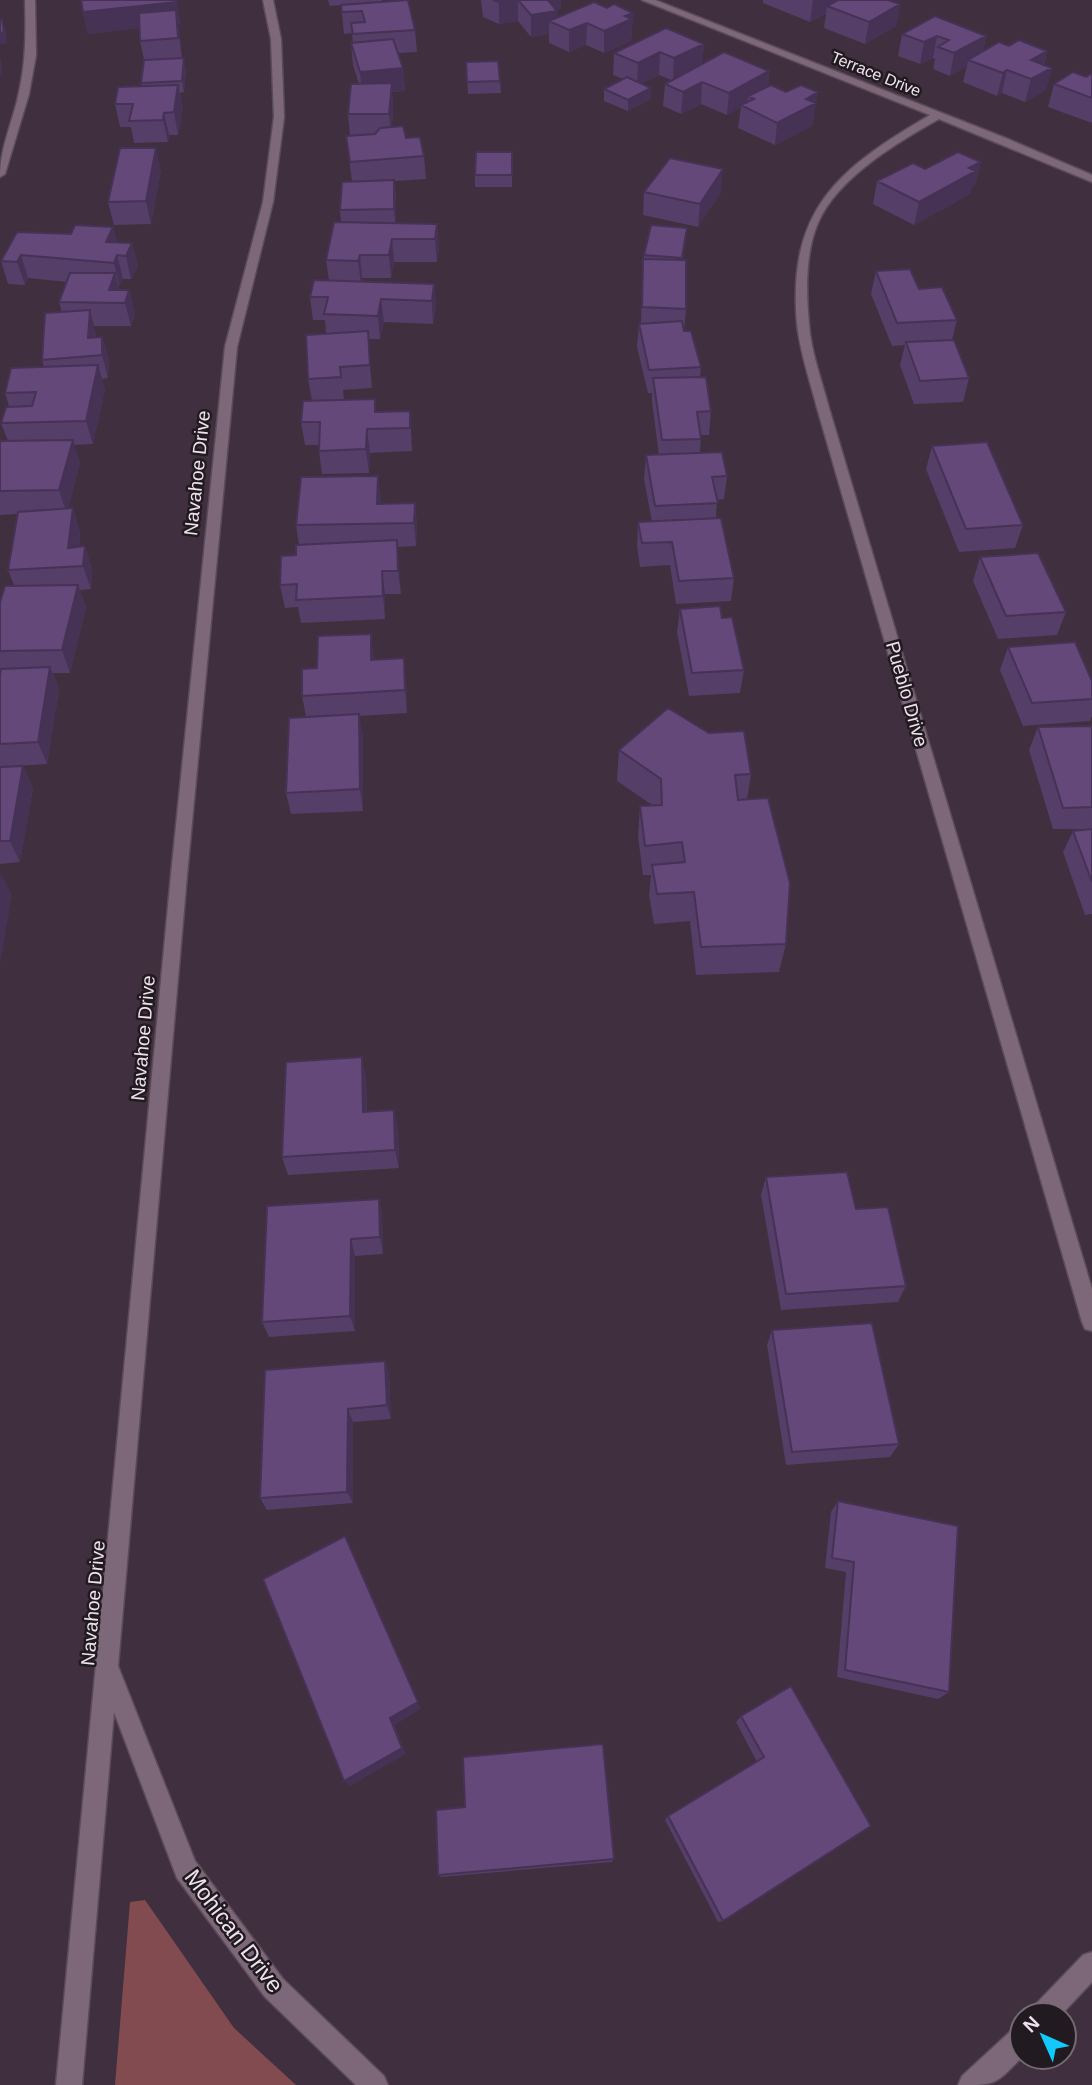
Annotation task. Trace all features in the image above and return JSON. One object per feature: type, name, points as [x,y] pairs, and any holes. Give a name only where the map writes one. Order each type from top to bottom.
[{"type":"street","points":[[0,174],[24,94],[31,55],[30,0]]},
{"type":"street","name":"Navahoe Drive","points":[[69,2085],[109,1668],[179,874],[231,347],[268,202],[279,117],[275,39],[268,0]]},
{"type":"street","name":"Terrace Drive","points":[[647,0],[1092,179]]},
{"type":"street","name":"Pueblo Drive","points":[[938,115],[895,140],[844,179],[813,222],[802,267],[803,326],[823,408],[1092,1322]]},
{"type":"street","name":"Mohican Drive","points":[[109,1668],[186,1869],[274,1989],[375,2085]]},
{"type":"street","points":[[1057,2001],[1092,1964]]},
{"type":"street","points":[[971,2085],[1008,2053]]},
{"type":"shaded area","points":[[145,1900],[234,2028],[296,2085],[115,2085],[130,1902]]},
{"type":"building","points":[[81,0],[176,0],[177,2],[83,12]]},
{"type":"building","points":[[408,0],[415,30],[353,34],[351,23],[365,22],[362,11],[342,12],[341,5]]},
{"type":"building","points":[[518,0],[548,0],[557,11],[531,15]]},
{"type":"building","points":[[838,0],[888,0],[900,4],[869,22],[827,6]]},
{"type":"building","points":[[594,2],[607,8],[614,4],[633,13],[625,16],[632,19],[604,31],[587,23],[569,30],[549,21]]},
{"type":"building","points":[[176,10],[178,38],[140,41],[139,13]]},
{"type":"building","points":[[935,16],[986,36],[954,53],[938,47],[949,40],[937,36],[924,42],[902,34]]},
{"type":"building","points":[[2,19],[4,32],[0,33],[0,20]]},
{"type":"building","points":[[666,28],[704,44],[674,58],[660,52],[638,63],[614,53]]},
{"type":"building","points":[[393,39],[403,68],[360,72],[351,43]]},
{"type":"building","points":[[1019,40],[1047,51],[1031,60],[1052,68],[1031,79],[1007,70],[1003,73],[968,60],[999,42],[1009,46]]},
{"type":"building","points":[[724,52],[769,71],[729,93],[702,82],[683,92],[665,84]]},
{"type":"building","points":[[184,58],[182,81],[141,83],[144,60]]},
{"type":"building","points":[[498,61],[500,81],[467,82],[466,62]]},
{"type":"building","points":[[1073,72],[1086,77],[1092,73],[1092,98],[1054,84]]},
{"type":"building","points":[[627,77],[651,88],[628,100],[604,89]]},
{"type":"building","points":[[392,83],[389,114],[348,114],[351,84]]},
{"type":"building","points":[[178,85],[174,112],[164,113],[163,120],[129,121],[133,104],[115,104],[118,87]]},
{"type":"building","points":[[771,85],[786,92],[801,85],[818,92],[806,99],[816,103],[777,123],[741,105],[754,99],[748,96]]},
{"type":"building","points":[[403,126],[406,138],[420,137],[424,156],[350,162],[346,136],[375,134],[380,128]]},
{"type":"building","points":[[120,148],[156,148],[146,201],[108,202]]},
{"type":"building","points":[[476,152],[512,152],[512,175],[475,175]]},
{"type":"building","points":[[958,152],[981,162],[969,168],[976,171],[919,202],[877,181],[913,163],[925,169]]},
{"type":"building","points":[[670,158],[723,169],[700,204],[644,192]]},
{"type":"building","points":[[394,180],[394,209],[340,210],[342,182]]},
{"type":"building","points":[[334,222],[437,224],[435,239],[392,239],[389,255],[360,255],[358,261],[326,260]]},
{"type":"building","points":[[75,225],[113,227],[106,242],[132,243],[126,256],[117,255],[114,263],[21,255],[17,262],[1,261],[17,232],[71,234]]},
{"type":"building","points":[[651,225],[687,228],[682,258],[644,255]]},
{"type":"building","points":[[643,259],[686,260],[686,309],[642,307]]},
{"type":"building","points":[[910,269],[919,289],[942,287],[957,320],[897,323],[876,271]]},
{"type":"building","points":[[70,273],[115,273],[109,290],[129,290],[125,303],[59,302]]},
{"type":"building","points":[[314,280],[434,284],[432,301],[381,299],[378,316],[324,314],[328,297],[310,297]]},
{"type":"building","points":[[90,310],[88,338],[102,337],[102,355],[42,360],[45,313]]},
{"type":"building","points":[[682,321],[684,331],[691,331],[701,367],[649,370],[639,324]]},
{"type":"building","points":[[368,331],[370,365],[340,367],[341,377],[308,379],[306,335]]},
{"type":"building","points":[[954,340],[969,378],[920,381],[906,342]]},
{"type":"building","points":[[98,365],[86,421],[1,423],[6,407],[32,406],[36,392],[5,393],[11,368]]},
{"type":"building","points":[[706,377],[711,411],[697,412],[701,439],[662,440],[653,378]]},
{"type":"building","points":[[375,399],[375,412],[410,411],[410,428],[367,429],[366,449],[319,451],[320,422],[301,422],[303,401]]},
{"type":"building","points":[[73,440],[59,490],[0,491],[0,441]]},
{"type":"building","points":[[987,442],[1023,525],[966,529],[932,446]]},
{"type":"building","points":[[722,452],[727,476],[712,477],[718,503],[655,506],[646,455]]},
{"type":"building","points":[[378,476],[377,504],[415,503],[414,523],[296,525],[301,477]]},
{"type":"building","points":[[73,508],[68,548],[85,546],[83,566],[8,570],[18,512]]},
{"type":"building","points":[[721,518],[734,578],[679,581],[672,542],[642,543],[638,522]]},
{"type":"building","points":[[397,540],[398,571],[382,571],[383,596],[296,600],[297,584],[280,585],[281,556],[296,555],[296,545]]},
{"type":"building","points":[[1038,553],[1066,612],[1006,616],[980,557]]},
{"type":"building","points":[[78,585],[62,650],[0,651],[0,602],[5,586]]},
{"type":"building","points":[[720,606],[722,618],[732,617],[744,670],[692,673],[680,609]]},
{"type":"building","points":[[371,634],[371,660],[404,658],[405,690],[302,696],[302,669],[317,668],[318,636]]},
{"type":"building","points":[[1075,642],[1092,681],[1092,699],[1032,703],[1008,647]]},
{"type":"building","points":[[50,667],[38,742],[0,744],[1,669]]},
{"type":"building","points":[[668,708],[709,733],[744,731],[751,774],[735,775],[738,800],[768,798],[790,883],[786,944],[701,947],[694,892],[657,894],[652,865],[685,862],[682,842],[645,846],[640,806],[662,805],[661,779],[619,750]]},
{"type":"building","points":[[359,714],[360,789],[286,793],[289,718]]},
{"type":"building","points":[[1092,726],[1092,807],[1063,808],[1038,727]]},
{"type":"building","points":[[23,766],[10,841],[0,841],[0,767]]},
{"type":"building","points":[[1092,829],[1092,882],[1073,831]]},
{"type":"building","points":[[362,1057],[363,1112],[394,1110],[395,1150],[282,1157],[286,1062]]},
{"type":"building","points":[[847,1172],[856,1209],[888,1207],[906,1286],[786,1294],[766,1177]]},
{"type":"building","points":[[379,1199],[380,1237],[351,1239],[350,1316],[262,1322],[267,1206]]},
{"type":"building","points":[[872,1323],[899,1444],[792,1452],[772,1330]]},
{"type":"building","points":[[385,1361],[387,1405],[348,1409],[347,1492],[260,1498],[265,1370]]},
{"type":"building","points":[[838,1501],[958,1526],[949,1692],[845,1670],[854,1562],[832,1558]]},
{"type":"building","points":[[345,1536],[418,1702],[390,1718],[402,1748],[344,1781],[263,1579]]},
{"type":"building","points":[[791,1686],[871,1826],[723,1921],[668,1816],[764,1757],[741,1716]]},
{"type":"building","points":[[603,1744],[614,1859],[438,1875],[436,1810],[465,1807],[463,1757]]}]
